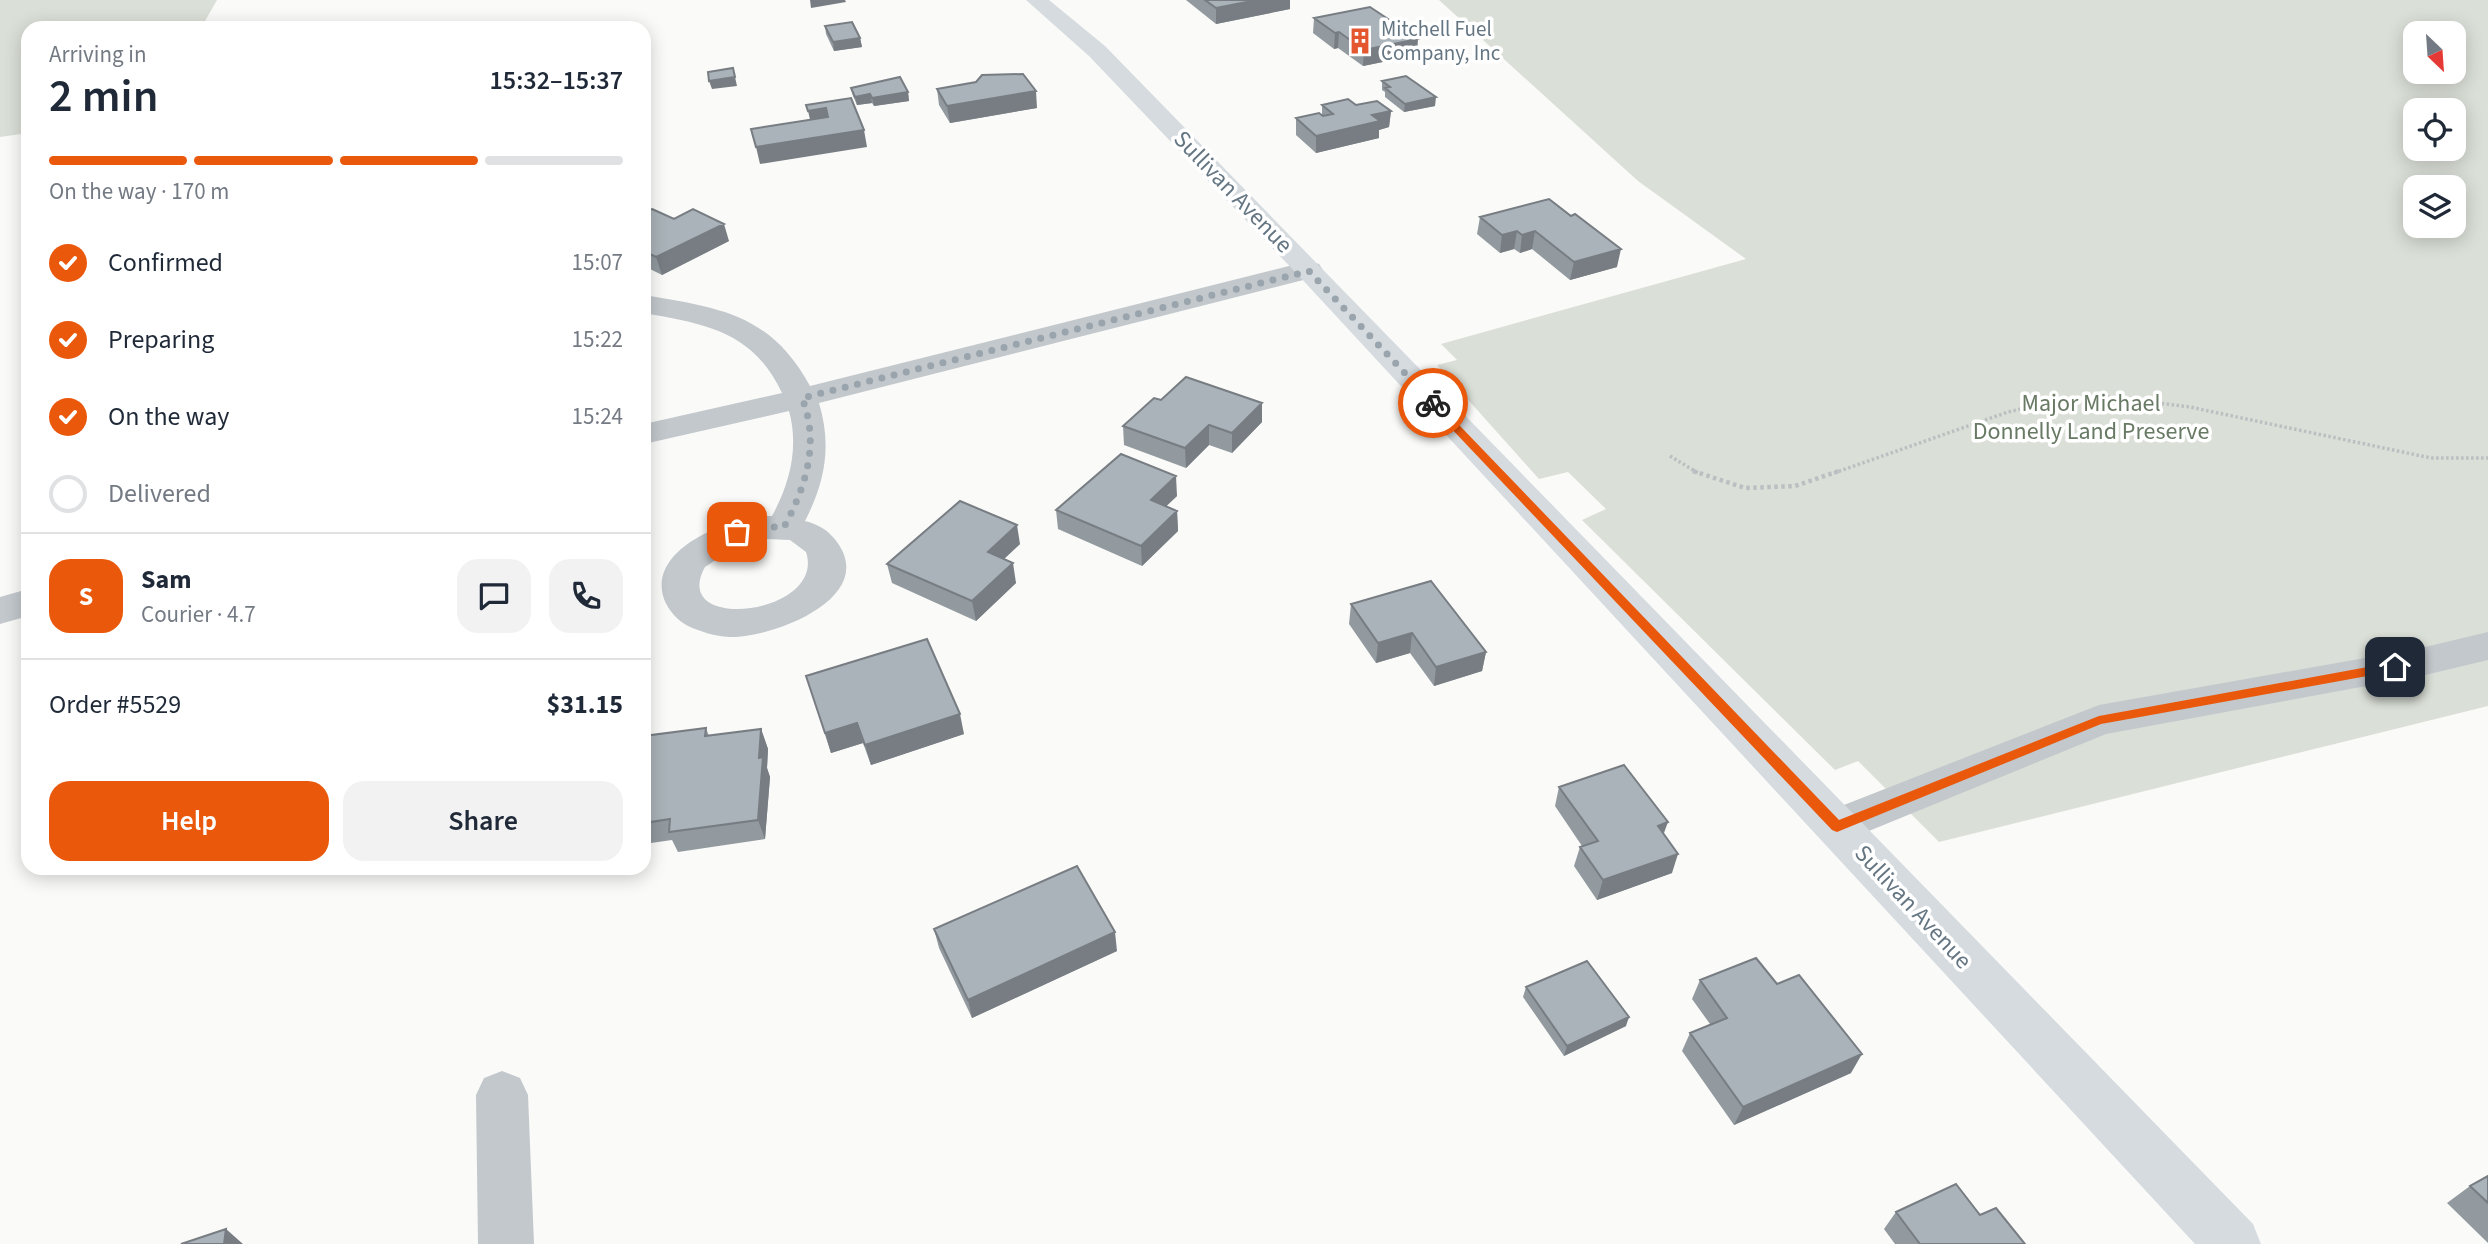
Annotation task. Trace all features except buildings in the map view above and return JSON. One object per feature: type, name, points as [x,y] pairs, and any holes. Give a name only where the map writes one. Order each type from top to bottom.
[{"type":"main road","name":"Sullivan Avenue","points":[[1036,0],[1097,51],[1309,271],[2233,1244]]},
{"type":"street","points":[[651,432],[802,398],[1309,271]]},
{"type":"street","points":[[651,305],[720,320],[757,338],[786,370],[802,398],[811,432],[810,459],[805,483],[784,527]]},
{"type":"street","points":[[0,611],[21,604]]},
{"type":"street","points":[[1837,826],[2099,720],[2421,662],[2488,646]]},
{"type":"street","points":[[502,1095],[506,1244]]},
{"type":"path","points":[[1670,456],[1693,471],[1745,488],[1795,486],[2008,412],[2051,402],[2102,396],[2190,407],[2431,458],[2488,458]]},
{"type":"green space","points":[[0,0],[217,0],[205,21],[21,21],[21,134],[0,137]]},
{"type":"green space","name":"Major Michael Donnelly Land Preserve","points":[[1439,0],[2488,0],[2488,706],[1939,842],[1858,761],[1835,770],[1582,520],[1606,509],[1568,472],[1539,479],[1437,365],[1457,360],[1441,344],[1746,259],[1638,181]]},
{"type":"way so far","points":[[737,532],[761,527],[784,527],[795,507],[805,483],[810,459],[811,432],[802,398],[1309,271],[1433,403]]},
{"type":"place","name":"Mitchell Fuel Company, Inc","points":[[1360,41]]},
{"type":"route","points":[[1433,403],[1837,826],[2099,720],[2395,667]]}]
